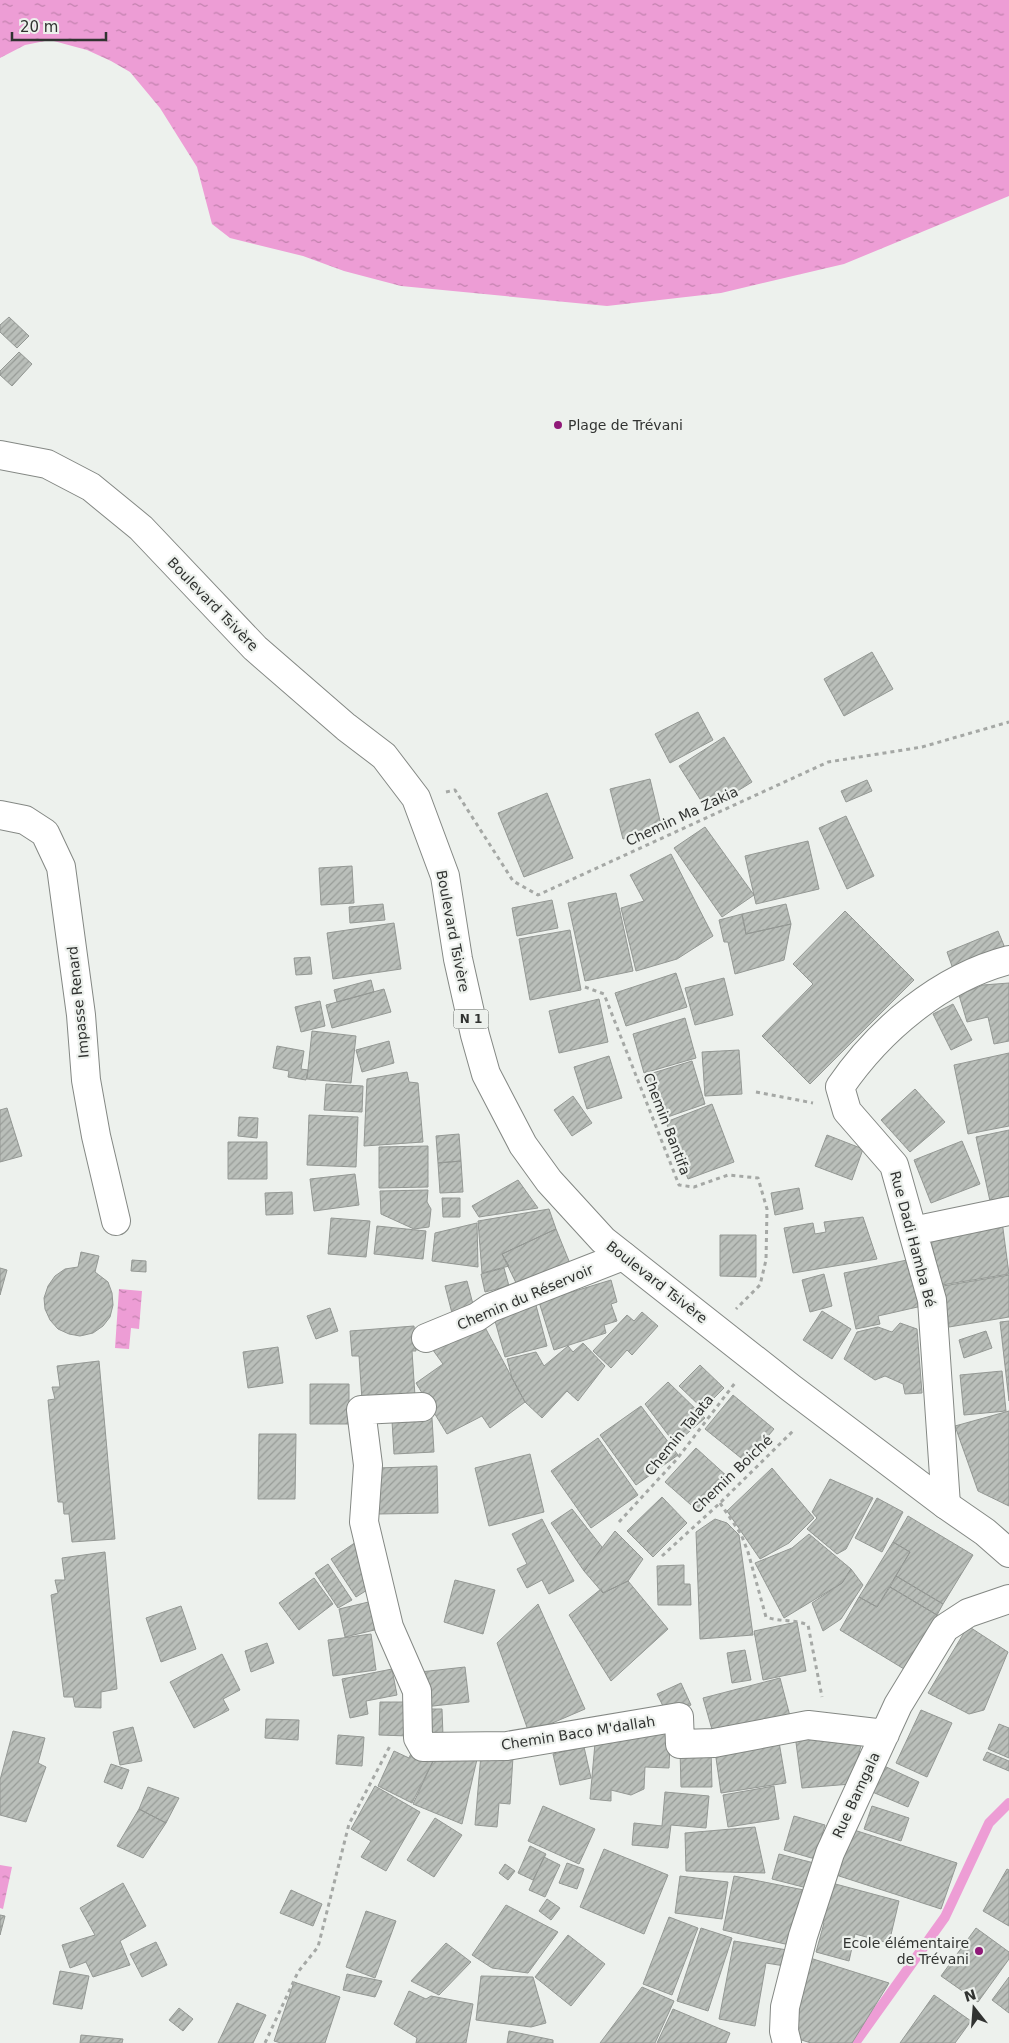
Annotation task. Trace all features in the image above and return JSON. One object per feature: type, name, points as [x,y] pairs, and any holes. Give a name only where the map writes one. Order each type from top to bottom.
[{"type":"street","name":"Boulevard Tsivère","points":[[1,455],[47,464],[91,487],[141,528],[255,648],[346,727],[384,756],[416,798],[445,876],[458,958],[475,1035],[486,1074],[523,1145],[549,1182],[603,1240],[946,1506],[985,1532],[1009,1553]]},
{"type":"street","name":"Impasse Renard","points":[[0,815],[25,820],[45,833],[61,867],[81,1015],[86,1080],[96,1136],[116,1220]]},
{"type":"street","name":"Rue Dadi Hamba Bé","points":[[946,1506],[932,1300],[894,1165],[847,1111],[840,1088],[868,1050],[918,1005],[956,980],[1009,960]]},
{"type":"street","points":[[913,1231],[1009,1210]]},
{"type":"street","name":"Chemin du Réservoir","points":[[426,1338],[477,1317],[490,1308],[623,1256]]},
{"type":"street","points":[[422,1407],[361,1410],[368,1464],[364,1522],[389,1627],[416,1691],[418,1738],[423,1747]]},
{"type":"street","name":"Rue Bamgala","points":[[787,2043],[784,2031],[785,2007],[803,1936],[830,1853],[898,1704],[945,1628],[968,1613],[1009,1598]]},
{"type":"street","name":"Chemin Baco M'dallah","points":[[423,1747],[507,1746],[679,1717],[680,1744],[714,1743],[808,1725],[884,1734]]},
{"type":"path","name":"Chemin Ma Zakia","points":[[416,798],[455,790],[513,880],[538,895],[828,762],[922,747],[1009,722]]},
{"type":"path","name":"Chemin Bantifa","points":[[585,987],[604,994],[679,1185],[694,1187],[728,1175],[758,1178],[767,1208],[766,1260],[760,1285],[716,1329]]},
{"type":"path","points":[[756,1092],[847,1111]]},
{"type":"path","name":"Chemin Talata","points":[[619,1522],[677,1459],[754,1358]]},
{"type":"path","name":"Chemin Boiché","points":[[662,1556],[720,1503],[817,1407]]},
{"type":"path","points":[[720,1503],[741,1534],[748,1552],[766,1617],[780,1622],[798,1621],[808,1625],[829,1727]]},
{"type":"path","points":[[265,2043],[298,1972],[318,1947],[349,1824],[388,1746],[423,1747]]},
{"type":"water","points":[[0,0],[1009,0],[1009,196],[844,264],[721,293],[607,306],[401,286],[344,271],[303,256],[230,238],[212,224],[197,167],[160,108],[130,72],[87,50],[50,40],[25,45],[0,58]]},
{"type":"water","points":[[119,1289],[142,1291],[139,1329],[131,1328],[129,1349],[115,1348]]},
{"type":"water","points":[[0,1865],[12,1867],[3,1909],[0,1908]]},
{"type":"building","points":[[9,317],[29,336],[17,348],[0,332],[0,325]]},
{"type":"building","points":[[19,352],[32,364],[12,386],[0,375],[0,371]]},
{"type":"building","points":[[872,652],[893,689],[844,716],[824,679]]},
{"type":"building","points":[[698,712],[713,740],[670,763],[655,734]]},
{"type":"building","points":[[724,737],[752,782],[707,810],[679,766]]},
{"type":"building","points":[[650,779],[662,829],[623,839],[610,789]]},
{"type":"building","points":[[867,780],[872,791],[846,802],[841,791]]},
{"type":"building","points":[[547,793],[573,858],[524,877],[498,813]]},
{"type":"building","points":[[846,816],[874,876],[847,889],[819,828]]},
{"type":"building","points":[[705,827],[754,895],[722,917],[674,848]]},
{"type":"building","points":[[808,841],[819,889],[756,904],[745,856]]},
{"type":"building","points":[[671,854],[713,936],[677,959],[636,971],[621,908],[644,901],[630,875]]},
{"type":"building","points":[[352,866],[354,903],[321,905],[319,868]]},
{"type":"building","points":[[616,893],[633,971],[585,981],[568,903]]},
{"type":"building","points":[[552,900],[558,928],[517,936],[512,908]]},
{"type":"building","points":[[383,904],[385,920],[350,923],[349,907]]},
{"type":"building","points":[[786,904],[791,924],[746,934],[742,914]]},
{"type":"building","points":[[845,911],[914,980],[810,1084],[762,1036],[813,984],[793,964]]},
{"type":"building","points":[[742,914],[746,934],[791,924],[784,960],[735,974],[728,942],[724,942],[719,920]]},
{"type":"building","points":[[394,923],[401,969],[333,979],[327,933]]},
{"type":"building","points":[[570,930],[581,990],[530,1000],[519,939]]},
{"type":"building","points":[[998,931],[1005,948],[953,969],[947,952]]},
{"type":"building","points":[[310,957],[312,974],[296,975],[294,958]]},
{"type":"building","points":[[676,973],[687,1007],[626,1026],[615,993]]},
{"type":"building","points":[[724,978],[733,1015],[695,1025],[685,988]]},
{"type":"building","points":[[371,980],[374,992],[337,1002],[334,990]]},
{"type":"building","points":[[1009,983],[1009,1041],[994,1044],[988,1017],[967,1022],[959,995],[983,985]]},
{"type":"building","points":[[384,989],[391,1012],[332,1028],[326,1005]]},
{"type":"building","points":[[599,999],[608,1042],[559,1053],[549,1011]]},
{"type":"building","points":[[320,1001],[325,1026],[301,1032],[295,1007]]},
{"type":"building","points":[[953,1004],[972,1040],[951,1050],[933,1014]]},
{"type":"building","points":[[685,1018],[696,1058],[644,1073],[633,1034]]},
{"type":"building","points":[[312,1031],[356,1036],[351,1083],[307,1079]]},
{"type":"building","points":[[389,1041],[394,1063],[362,1072],[356,1050]]},
{"type":"building","points":[[277,1046],[304,1051],[301,1069],[308,1070],[306,1080],[288,1077],[289,1071],[273,1068]]},
{"type":"building","points":[[739,1050],[742,1094],[705,1096],[702,1052]]},
{"type":"building","points":[[1009,1053],[1009,1126],[968,1134],[954,1065]]},
{"type":"building","points":[[609,1056],[622,1098],[587,1109],[574,1067]]},
{"type":"building","points":[[692,1061],[705,1104],[659,1120],[643,1076]]},
{"type":"building","points":[[407,1072],[409,1082],[418,1083],[423,1142],[364,1146],[367,1079]]},
{"type":"building","points":[[326,1084],[363,1086],[362,1112],[324,1110]]},
{"type":"building","points":[[915,1089],[945,1122],[910,1152],[881,1120]]},
{"type":"building","points":[[573,1096],[592,1123],[572,1136],[554,1110]]},
{"type":"building","points":[[712,1104],[734,1162],[688,1179],[666,1122]]},
{"type":"building","points":[[7,1108],[22,1156],[0,1162],[0,1110]]},
{"type":"building","points":[[309,1115],[358,1117],[356,1167],[307,1165]]},
{"type":"building","points":[[239,1117],[258,1118],[257,1138],[238,1136]]},
{"type":"building","points":[[1009,1130],[1009,1197],[990,1201],[976,1137]]},
{"type":"building","points":[[459,1134],[461,1161],[438,1163],[436,1136]]},
{"type":"building","points":[[827,1135],[863,1149],[852,1180],[815,1166]]},
{"type":"building","points":[[962,1141],[980,1184],[931,1203],[914,1160]]},
{"type":"building","points":[[228,1142],[267,1142],[267,1179],[228,1179]]},
{"type":"building","points":[[428,1146],[428,1187],[379,1188],[379,1147]]},
{"type":"building","points":[[461,1161],[463,1192],[440,1193],[438,1163]]},
{"type":"building","points":[[355,1174],[359,1205],[314,1211],[310,1179]]},
{"type":"building","points":[[518,1180],[538,1208],[479,1217],[472,1206]]},
{"type":"building","points":[[799,1188],[803,1209],[775,1215],[771,1193]]},
{"type":"building","points":[[428,1190],[427,1202],[431,1209],[429,1227],[414,1229],[381,1214],[380,1191]]},
{"type":"building","points":[[292,1192],[293,1214],[266,1215],[265,1193]]},
{"type":"building","points":[[442,1198],[460,1198],[460,1217],[443,1217]]},
{"type":"building","points":[[549,1209],[556,1229],[502,1254],[509,1266],[482,1273],[478,1221]]},
{"type":"building","points":[[863,1217],[877,1259],[793,1273],[784,1228],[813,1223],[815,1234],[826,1232],[824,1222]]},
{"type":"building","points":[[331,1218],[370,1221],[366,1257],[328,1254]]},
{"type":"building","points":[[1002,1221],[1009,1274],[942,1285],[930,1238]]},
{"type":"building","points":[[477,1223],[478,1267],[432,1261],[435,1233]]},
{"type":"building","points":[[377,1226],[426,1231],[423,1259],[374,1254]]},
{"type":"building","points":[[556,1229],[571,1266],[519,1289],[502,1254]]},
{"type":"building","points":[[720,1235],[756,1235],[756,1277],[720,1276]]},
{"type":"building","points":[[81,1252],[99,1256],[95,1272],[108,1282],[112,1293],[113,1305],[110,1317],[103,1326],[93,1333],[80,1336],[58,1329],[50,1320],[45,1309],[44,1298],[48,1286],[55,1276],[65,1269],[78,1267]]},
{"type":"building","points":[[912,1259],[922,1306],[878,1316],[880,1324],[856,1329],[844,1273]]},
{"type":"building","points":[[132,1260],[146,1261],[146,1272],[131,1271]]},
{"type":"building","points":[[0,1268],[7,1270],[0,1295]]},
{"type":"building","points":[[504,1268],[509,1286],[485,1292],[481,1274]]},
{"type":"building","points":[[824,1274],[832,1306],[810,1312],[802,1280]]},
{"type":"building","points":[[1009,1275],[1009,1317],[949,1327],[943,1286]]},
{"type":"building","points":[[611,1280],[617,1302],[611,1304],[617,1321],[604,1325],[606,1333],[554,1350],[539,1302]]},
{"type":"building","points":[[467,1281],[476,1316],[454,1321],[445,1286]]},
{"type":"building","points":[[534,1298],[547,1346],[505,1357],[492,1310]]},
{"type":"building","points":[[330,1308],[338,1331],[316,1339],[307,1316]]},
{"type":"building","points":[[822,1311],[851,1329],[832,1359],[803,1340]]},
{"type":"building","points":[[642,1312],[658,1326],[632,1355],[627,1350],[611,1368],[593,1351],[627,1315],[634,1321]]},
{"type":"building","points":[[480,1318],[525,1402],[490,1428],[482,1416],[447,1434],[416,1383],[443,1364],[430,1346]]},
{"type":"building","points":[[1009,1321],[1009,1401],[1000,1322]]},
{"type":"building","points":[[900,1323],[917,1329],[922,1393],[905,1394],[903,1384],[885,1376],[875,1380],[844,1359],[857,1332],[878,1327],[892,1332]]},
{"type":"building","points":[[414,1326],[416,1351],[412,1351],[415,1396],[362,1400],[359,1356],[352,1356],[350,1331]]},
{"type":"building","points":[[986,1331],[992,1348],[964,1358],[959,1340]]},
{"type":"building","points":[[583,1343],[605,1366],[578,1401],[567,1391],[542,1418],[525,1402],[512,1378],[507,1359],[536,1352],[544,1366],[568,1346],[573,1352]]},
{"type":"building","points":[[278,1347],[283,1383],[248,1388],[243,1352]]},
{"type":"building","points":[[99,1361],[115,1539],[72,1542],[69,1514],[64,1514],[63,1502],[58,1502],[48,1400],[55,1399],[52,1387],[60,1387],[57,1366]]},
{"type":"building","points":[[700,1365],[724,1388],[703,1409],[679,1386]]},
{"type":"building","points":[[1002,1371],[1006,1411],[964,1415],[960,1375]]},
{"type":"building","points":[[668,1382],[705,1418],[675,1444],[645,1404]]},
{"type":"building","points":[[310,1384],[349,1384],[349,1424],[310,1424]]},
{"type":"building","points":[[733,1395],[774,1429],[746,1462],[705,1429]]},
{"type":"building","points":[[641,1406],[678,1455],[636,1485],[600,1435]]},
{"type":"building","points":[[1009,1411],[1009,1506],[978,1491],[955,1426]]},
{"type":"building","points":[[432,1418],[434,1452],[394,1454],[392,1421]]},
{"type":"building","points":[[259,1434],[296,1434],[295,1499],[258,1499]]},
{"type":"building","points":[[598,1438],[638,1495],[591,1528],[551,1471]]},
{"type":"building","points":[[696,1448],[729,1478],[699,1512],[665,1482]]},
{"type":"building","points":[[530,1454],[544,1512],[489,1526],[475,1468]]},
{"type":"building","points":[[437,1466],[438,1513],[378,1514],[377,1468]]},
{"type":"building","points":[[772,1468],[814,1518],[789,1543],[760,1559],[727,1511]]},
{"type":"building","points":[[830,1479],[873,1498],[846,1549],[837,1554],[807,1529],[817,1518],[812,1512]]},
{"type":"building","points":[[662,1497],[687,1523],[653,1557],[627,1531]]},
{"type":"building","points":[[877,1498],[903,1512],[882,1552],[855,1538]]},
{"type":"building","points":[[572,1509],[602,1547],[584,1571],[551,1523]]},
{"type":"building","points":[[908,1516],[973,1555],[943,1604],[896,1576],[910,1552],[893,1542]]},
{"type":"building","points":[[542,1519],[574,1581],[549,1594],[542,1580],[527,1588],[517,1569],[527,1564],[512,1534]]},
{"type":"building","points":[[715,1519],[727,1523],[739,1535],[753,1635],[700,1639],[696,1532]]},
{"type":"building","points":[[615,1531],[643,1559],[628,1581],[603,1593],[584,1571]]},
{"type":"building","points":[[809,1534],[851,1569],[842,1583],[784,1618],[755,1563],[792,1548]]},
{"type":"building","points":[[356,1542],[375,1585],[356,1597],[331,1559]]},
{"type":"building","points":[[893,1542],[910,1552],[877,1607],[859,1597]]},
{"type":"building","points":[[105,1552],[117,1689],[101,1692],[101,1708],[75,1707],[73,1697],[64,1697],[51,1595],[58,1593],[55,1580],[65,1580],[62,1558]]},
{"type":"building","points":[[328,1564],[352,1600],[338,1608],[315,1573]]},
{"type":"building","points":[[684,1565],[684,1584],[690,1584],[691,1605],[658,1605],[657,1566]]},
{"type":"building","points":[[851,1569],[863,1585],[841,1619],[823,1631],[812,1603],[842,1583]]},
{"type":"building","points":[[896,1576],[943,1604],[937,1615],[890,1587]]},
{"type":"building","points":[[314,1578],[333,1604],[299,1630],[279,1603]]},
{"type":"building","points":[[455,1580],[495,1590],[483,1634],[444,1622]]},
{"type":"building","points":[[628,1581],[668,1629],[611,1681],[569,1615],[601,1589],[603,1593]]},
{"type":"building","points":[[890,1587],[937,1615],[904,1669],[840,1630],[859,1597],[877,1607]]},
{"type":"building","points":[[377,1600],[383,1628],[345,1637],[339,1609]]},
{"type":"building","points":[[538,1604],[585,1709],[529,1733],[497,1643]]},
{"type":"building","points":[[181,1606],[196,1649],[161,1662],[146,1618]]},
{"type":"building","points":[[797,1622],[806,1671],[763,1680],[754,1631]]},
{"type":"building","points":[[968,1626],[1008,1652],[984,1710],[969,1714],[928,1693]]},
{"type":"building","points":[[371,1634],[376,1670],[333,1676],[328,1640]]},
{"type":"building","points":[[267,1643],[274,1663],[251,1672],[245,1651]]},
{"type":"building","points":[[745,1650],[751,1680],[732,1683],[727,1653]]},
{"type":"building","points":[[222,1654],[240,1690],[223,1699],[229,1710],[194,1728],[170,1682]]},
{"type":"building","points":[[465,1667],[469,1702],[424,1707],[420,1672]]},
{"type":"building","points":[[392,1669],[397,1695],[366,1701],[368,1714],[350,1718],[342,1679]]},
{"type":"building","points":[[780,1678],[791,1720],[715,1740],[703,1698]]},
{"type":"building","points":[[681,1683],[691,1705],[668,1716],[657,1694]]},
{"type":"building","points":[[380,1702],[410,1702],[409,1736],[379,1735]]},
{"type":"building","points":[[422,1709],[442,1709],[443,1736],[422,1737]]},
{"type":"building","points":[[921,1710],[952,1723],[927,1777],[896,1763]]},
{"type":"building","points":[[266,1719],[299,1720],[298,1740],[265,1738]]},
{"type":"building","points":[[671,1722],[669,1768],[645,1767],[644,1789],[631,1795],[611,1790],[611,1801],[590,1799],[596,1732]]},
{"type":"building","points":[[999,1724],[1009,1728],[1009,1758],[988,1749]]},
{"type":"building","points":[[133,1727],[142,1761],[120,1765],[113,1732]]},
{"type":"building","points":[[13,1731],[45,1738],[38,1763],[46,1767],[26,1822],[0,1815],[0,1780]]},
{"type":"building","points":[[864,1734],[851,1784],[802,1788],[795,1735]]},
{"type":"building","points":[[338,1735],[364,1737],[362,1766],[336,1764]]},
{"type":"building","points":[[779,1742],[786,1783],[721,1793],[715,1751]]},
{"type":"building","points":[[584,1747],[591,1778],[560,1785],[553,1754]]},
{"type":"building","points":[[413,1749],[434,1759],[412,1803],[378,1786],[394,1751],[409,1758]]},
{"type":"building","points":[[680,1750],[711,1750],[712,1787],[681,1787]]},
{"type":"building","points":[[987,1752],[1009,1761],[1009,1771],[983,1760]]},
{"type":"building","points":[[481,1754],[513,1757],[510,1804],[499,1803],[497,1827],[475,1825]]},
{"type":"building","points":[[478,1755],[462,1824],[413,1804],[434,1759]]},
{"type":"building","points":[[111,1764],[129,1770],[122,1789],[104,1782]]},
{"type":"building","points":[[882,1765],[919,1782],[908,1807],[870,1791]]},
{"type":"building","points":[[375,1786],[420,1812],[386,1871],[361,1857],[371,1841],[351,1829]]},
{"type":"building","points":[[774,1786],[779,1819],[728,1827],[723,1795]]},
{"type":"building","points":[[148,1787],[179,1798],[166,1823],[139,1809]]},
{"type":"building","points":[[665,1792],[709,1796],[706,1828],[671,1825],[668,1848],[632,1845],[634,1823],[662,1826]]},
{"type":"building","points":[[543,1806],[595,1829],[579,1864],[528,1841]]},
{"type":"building","points":[[872,1806],[909,1818],[901,1841],[864,1829]]},
{"type":"building","points":[[139,1809],[166,1823],[143,1858],[117,1846]]},
{"type":"building","points":[[794,1816],[825,1825],[815,1859],[784,1850]]},
{"type":"building","points":[[435,1818],[462,1835],[434,1877],[407,1860]]},
{"type":"building","points":[[755,1827],[765,1873],[686,1871],[685,1833]]},
{"type":"building","points":[[851,1829],[957,1863],[941,1909],[836,1875]]},
{"type":"building","points":[[530,1846],[546,1854],[533,1880],[518,1873]]},
{"type":"building","points":[[604,1849],[668,1875],[644,1934],[580,1907]]},
{"type":"building","points":[[779,1854],[814,1863],[807,1888],[772,1879]]},
{"type":"building","points":[[544,1857],[560,1865],[545,1897],[529,1890]]},
{"type":"building","points":[[567,1863],[584,1869],[577,1889],[559,1883]]},
{"type":"building","points":[[505,1864],[515,1871],[508,1880],[499,1873]]},
{"type":"building","points":[[1007,1869],[1009,1870],[1009,1926],[983,1911]]},
{"type":"building","points":[[680,1876],[728,1882],[722,1919],[675,1913]]},
{"type":"building","points":[[734,1876],[804,1890],[794,1946],[723,1930]]},
{"type":"building","points":[[828,1882],[899,1901],[889,1943],[855,1934],[849,1961],[816,1952],[824,1923],[817,1921]]},
{"type":"building","points":[[123,1883],[146,1926],[120,1941],[130,1965],[93,1977],[86,1962],[70,1968],[62,1945],[95,1935],[80,1908]]},
{"type":"building","points":[[291,1890],[322,1904],[313,1926],[280,1913]]},
{"type":"building","points":[[547,1899],[560,1908],[551,1920],[539,1911]]},
{"type":"building","points":[[506,1905],[558,1932],[528,1973],[492,1968],[472,1955]]},
{"type":"building","points":[[366,1911],[396,1921],[375,1978],[346,1967]]},
{"type":"building","points":[[0,1915],[5,1916],[0,1935]]},
{"type":"building","points":[[669,1917],[698,1928],[672,1995],[643,1984]]},
{"type":"building","points":[[701,1928],[732,1938],[708,2011],[677,2001]]},
{"type":"building","points":[[976,1928],[1009,1952],[1009,1959],[978,2002],[941,1976]]},
{"type":"building","points":[[568,1935],[605,1964],[571,2006],[535,1977]]},
{"type":"building","points":[[734,1941],[793,1951],[791,1967],[766,1963],[755,2026],[719,2019]]},
{"type":"building","points":[[156,1942],[167,1965],[142,1977],[130,1954]]},
{"type":"building","points":[[446,1943],[471,1962],[439,1995],[411,1981]]},
{"type":"building","points":[[810,1958],[889,1983],[852,2043],[811,2043],[792,2037]]},
{"type":"building","points":[[60,1971],[89,1976],[82,2009],[53,2004]]},
{"type":"building","points":[[347,1974],[382,1981],[375,1997],[343,1990]]},
{"type":"building","points":[[481,1976],[533,1977],[546,2023],[531,2027],[476,2020]]},
{"type":"building","points":[[1009,1977],[1009,2013],[992,2000]]},
{"type":"building","points":[[294,1982],[340,1997],[325,2043],[281,2043],[274,2041]]},
{"type":"building","points":[[642,1987],[674,2001],[655,2043],[600,2043]]},
{"type":"building","points":[[409,1991],[426,1999],[431,1996],[473,2004],[466,2043],[416,2043],[417,2038],[394,2024]]},
{"type":"building","points":[[934,1995],[971,2021],[955,2043],[900,2043]]},
{"type":"building","points":[[237,2003],[266,2015],[253,2043],[218,2043]]},
{"type":"building","points":[[179,2008],[193,2019],[183,2031],[169,2020]]},
{"type":"building","points":[[673,2009],[730,2033],[726,2043],[657,2043]]},
{"type":"building","points":[[509,2031],[553,2040],[553,2043],[507,2043]]},
{"type":"building","points":[[81,2035],[123,2039],[122,2043],[80,2043]]},
{"type":"waterway","points":[[855,2043],[945,1917],[989,1823],[1009,1803]]},
{"type":"place","name":"Plage de Trévani","points":[[558,425]]},
{"type":"place","name":"Ecole élémentaire de Trévani","points":[[979,1951]]}]
